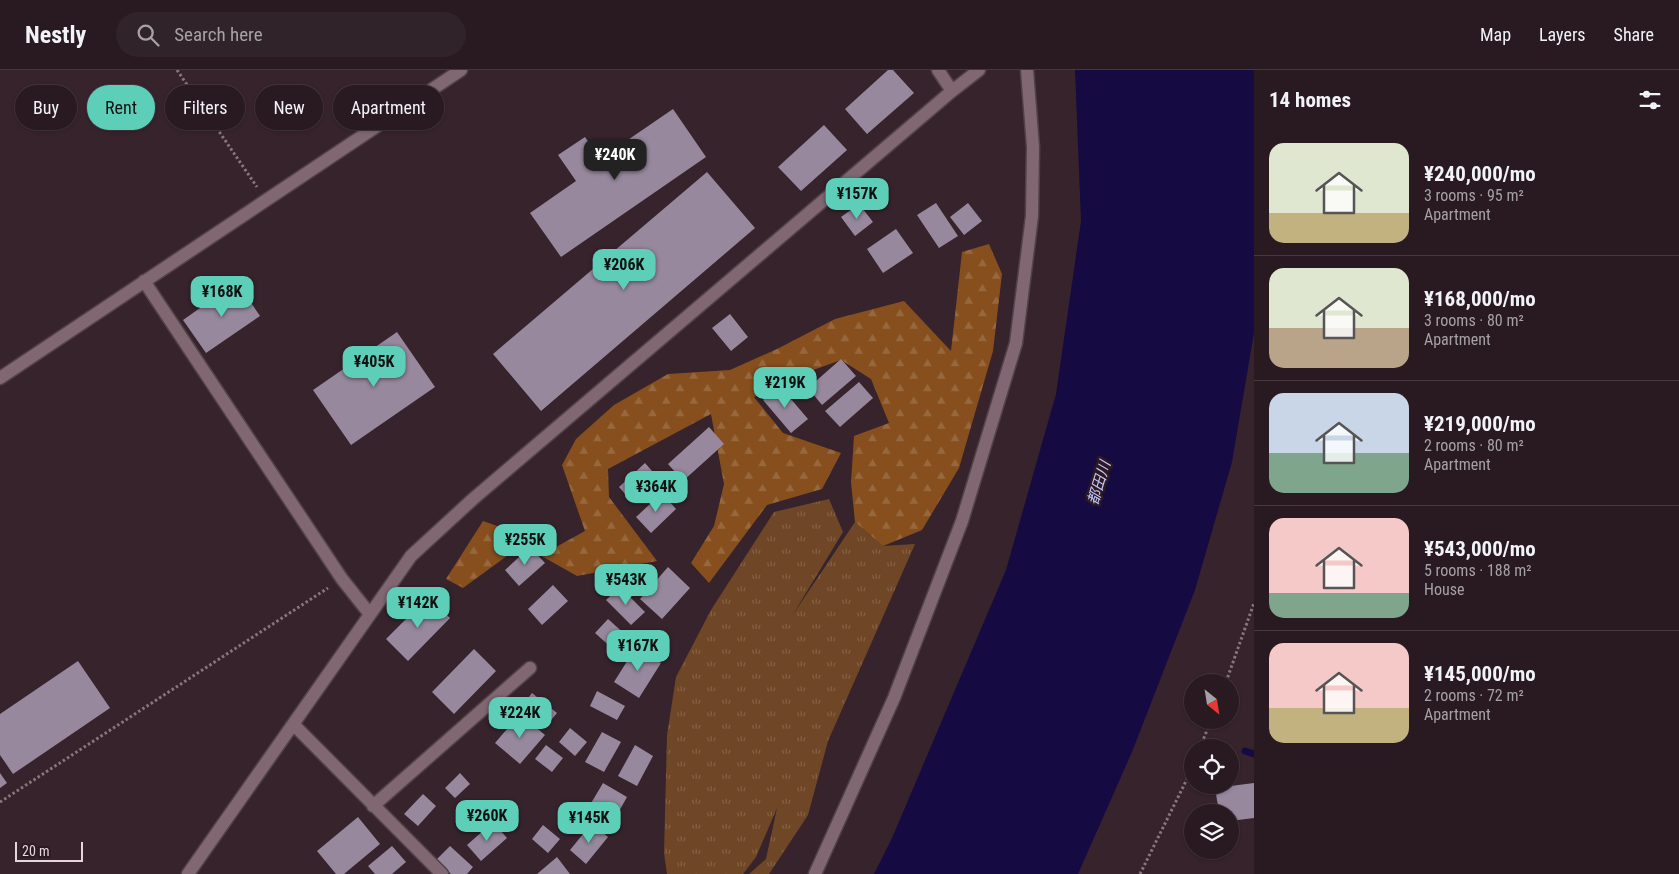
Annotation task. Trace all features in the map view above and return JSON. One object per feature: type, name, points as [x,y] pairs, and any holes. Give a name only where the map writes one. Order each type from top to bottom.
[{"type":"street","points":[[0,378],[461,70]]},
{"type":"street","points":[[938,70],[952,92]]},
{"type":"street","points":[[188,874],[294,725],[369,613],[411,556],[473,499],[978,70]]},
{"type":"street","points":[[815,874],[894,698],[962,521],[1016,343],[1032,216],[1033,147],[1027,70]]},
{"type":"street","points":[[144,281],[342,579],[369,613]]},
{"type":"street","points":[[373,806],[530,668]]},
{"type":"street","points":[[294,725],[442,874]]},
{"type":"path","points":[[176,70],[265,200]]},
{"type":"path","points":[[0,802],[342,579]]},
{"type":"path","points":[[1229,674],[1254,603]]},
{"type":"path","points":[[1140,874],[1184,785]]},
{"type":"green space","points":[[989,244],[1002,274],[993,351],[959,468],[922,530],[883,546],[855,522],[851,482],[854,436],[889,423],[871,379],[841,360],[802,374],[754,397],[783,433],[841,453],[822,489],[767,505],[709,583],[691,563],[714,526],[724,484],[711,414],[608,469],[609,497],[657,561],[577,576],[522,545],[463,588],[446,579],[483,521],[556,547],[585,531],[562,465],[576,439],[614,405],[668,374],[730,370],[777,349],[835,319],[904,301],[951,351],[962,252]]},
{"type":"green space","points":[[829,499],[843,532],[792,616],[855,522],[883,546],[915,544],[828,741],[808,815],[769,874],[749,874],[766,859],[777,808],[756,857],[743,874],[667,874],[664,853],[667,735],[676,677],[711,610],[774,512]]},
{"type":"water","name":"都田川","points":[[1075,70],[1254,70],[1254,333],[1232,462],[1195,590],[1132,752],[1078,874],[874,874],[892,838],[1006,570],[1056,394],[1081,221]]},
{"type":"building","points":[[888,70],[893,70],[914,93],[867,134],[845,109]]},
{"type":"building","points":[[673,109],[706,157],[561,257],[530,213],[576,181],[558,155],[585,137],[600,159]]},
{"type":"building","points":[[824,125],[847,150],[801,191],[778,167]]},
{"type":"building","points":[[707,172],[755,228],[541,411],[493,354]]},
{"type":"building","points":[[936,203],[958,236],[939,248],[917,215]]},
{"type":"building","points":[[968,203],[982,221],[964,235],[950,217]]},
{"type":"building","points":[[859,204],[873,222],[855,236],[841,217]]},
{"type":"building","points":[[896,229],[913,253],[883,273],[867,249]]},
{"type":"building","points":[[237,282],[260,316],[206,353],[183,320]]},
{"type":"building","points":[[730,314],[748,337],[731,351],[712,328]]},
{"type":"building","points":[[397,332],[435,387],[351,445],[313,390]]},
{"type":"building","points":[[841,359],[856,376],[822,405],[808,388]]},
{"type":"building","points":[[859,382],[873,398],[840,427],[825,411]]},
{"type":"building","points":[[779,385],[808,419],[791,433],[763,400]]},
{"type":"building","points":[[709,427],[724,444],[683,481],[668,464]]},
{"type":"building","points":[[645,463],[659,479],[633,503],[619,487]]},
{"type":"building","points":[[662,493],[676,509],[651,533],[636,517]]},
{"type":"building","points":[[530,547],[545,563],[519,586],[505,570]]},
{"type":"building","points":[[668,567],[690,588],[662,619],[640,599]]},
{"type":"building","points":[[553,585],[568,601],[542,625],[528,609]]},
{"type":"building","points":[[620,587],[645,612],[631,625],[606,600]]},
{"type":"building","points":[[428,597],[450,618],[408,661],[386,639]]},
{"type":"building","points":[[608,619],[627,636],[614,650],[595,633]]},
{"type":"building","points":[[636,647],[661,663],[639,698],[614,682]]},
{"type":"building","points":[[474,649],[496,671],[454,714],[432,692]]},
{"type":"building","points":[[78,661],[110,708],[13,774],[0,755],[0,714]]},
{"type":"building","points":[[597,691],[625,706],[617,720],[590,706]]},
{"type":"building","points":[[532,693],[557,713],[546,726],[522,706]]},
{"type":"building","points":[[520,714],[545,735],[520,764],[495,743]]},
{"type":"building","points":[[570,728],[587,742],[575,756],[559,742]]},
{"type":"building","points":[[602,732],[621,742],[604,772],[585,762]]},
{"type":"building","points":[[546,745],[563,758],[552,772],[535,759]]},
{"type":"building","points":[[635,745],[653,756],[637,786],[618,776]]},
{"type":"building","points":[[0,773],[7,783],[0,788]]},
{"type":"building","points":[[460,773],[470,784],[455,798],[445,788]]},
{"type":"building","points":[[603,783],[627,797],[612,824],[587,810]]},
{"type":"building","points":[[1254,783],[1254,818],[1239,820],[1239,804],[1218,804],[1216,794],[1239,794],[1239,785]]},
{"type":"building","points":[[423,794],[436,806],[418,826],[404,814]]},
{"type":"building","points":[[358,817],[380,844],[344,874],[336,874],[317,851]]},
{"type":"building","points":[[493,822],[507,838],[481,861],[467,845]]},
{"type":"building","points":[[592,823],[608,837],[586,864],[570,850]]},
{"type":"building","points":[[543,825],[560,839],[548,853],[532,839]]},
{"type":"building","points":[[392,846],[406,862],[392,874],[375,874],[368,866]]},
{"type":"building","points":[[450,846],[473,867],[467,874],[451,874],[436,860]]},
{"type":"building","points":[[557,857],[570,874],[537,874]]},
{"type":"waterway","points":[[1245,751],[1254,754]]}]
